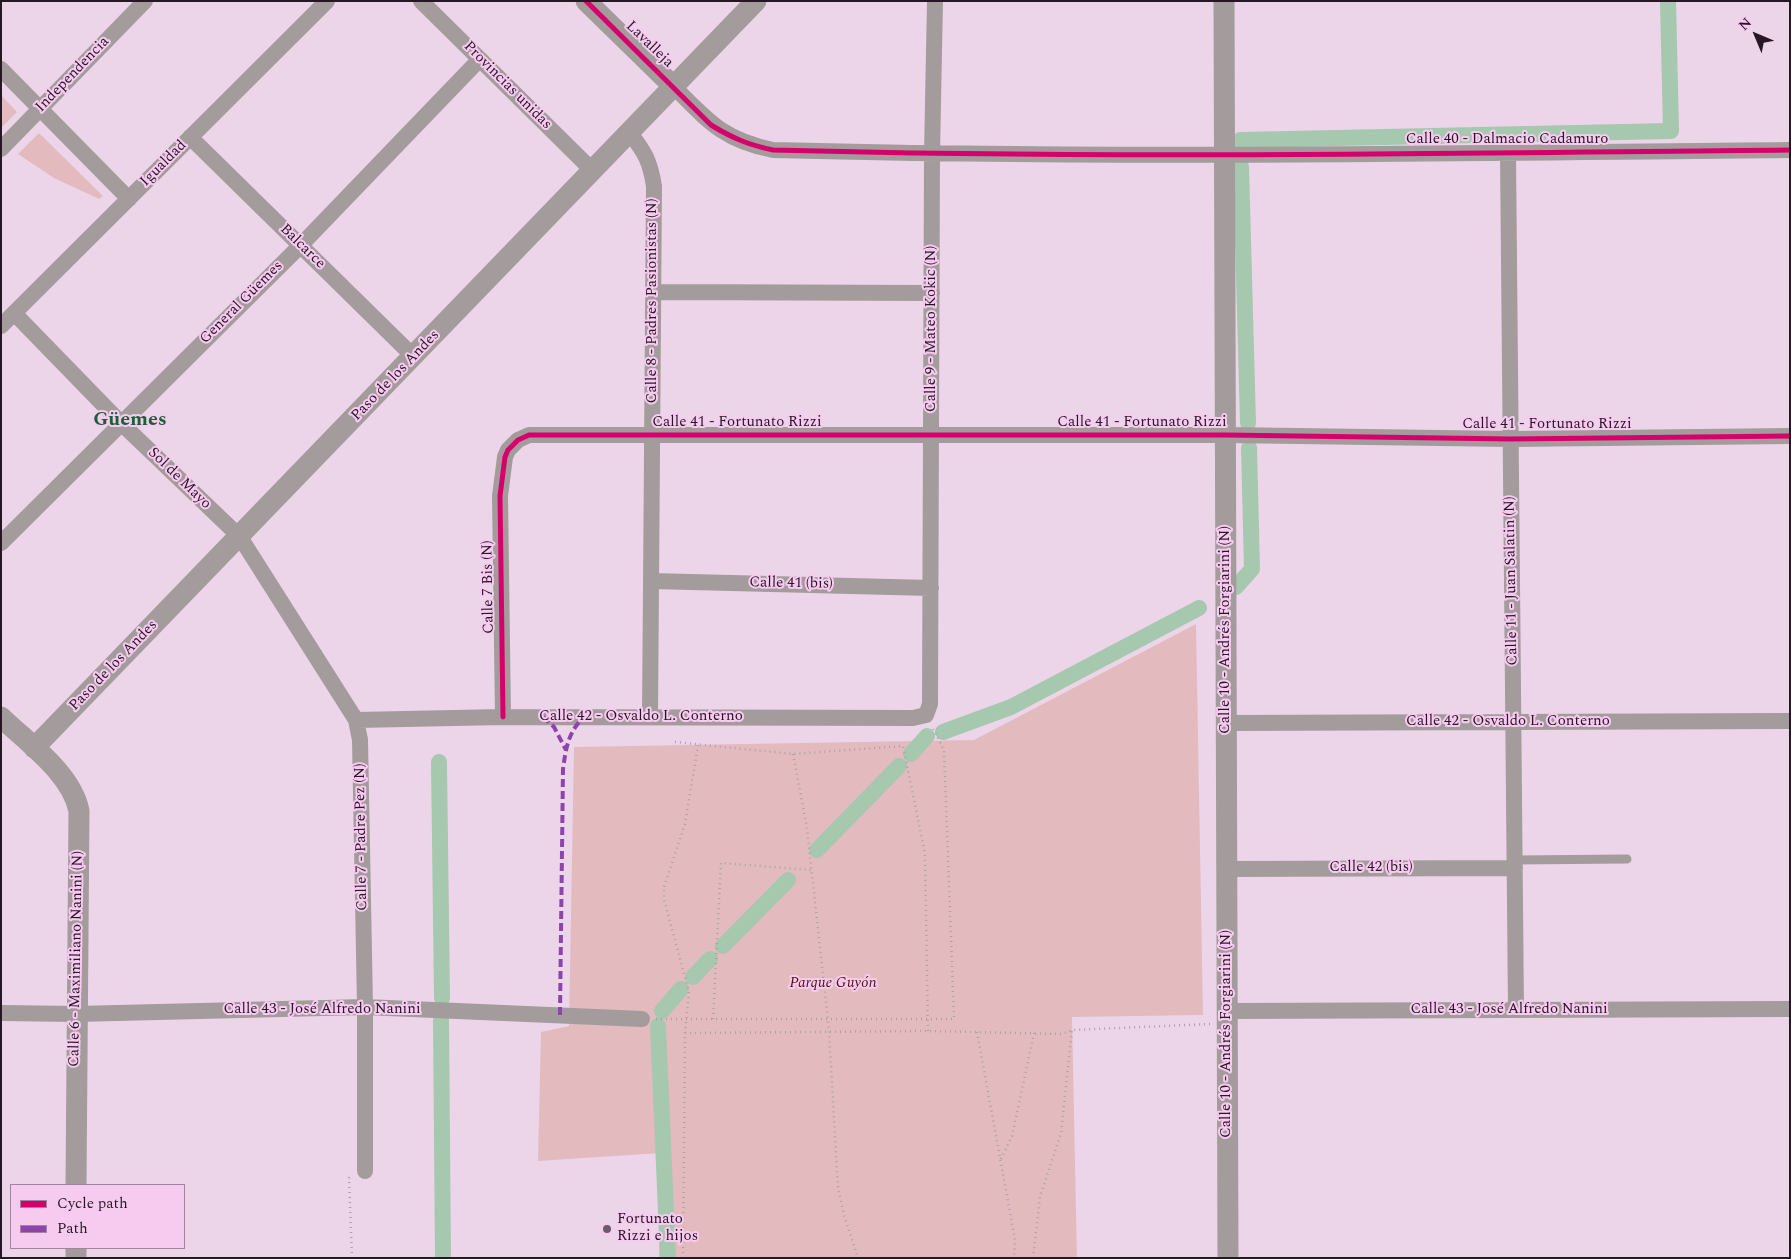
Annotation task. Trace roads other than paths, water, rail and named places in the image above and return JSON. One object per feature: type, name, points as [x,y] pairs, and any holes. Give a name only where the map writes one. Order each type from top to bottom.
[{"type":"street","name":"Independencia","points":[[1,149],[145,1]]},
{"type":"street","name":"Igualdad","points":[[1,326],[327,1]]},
{"type":"street","name":"Provincias unidas","points":[[421,1],[592,170]]},
{"type":"street","name":"Lavalleja","points":[[586,1],[674,86]]},
{"type":"street","name":"Paso de los Andes","points":[[34,748],[756,1]]},
{"type":"street","name":"Calle 9 - Mateo Kokic (N)","points":[[926,715],[930,704],[932,154],[935,1]]},
{"type":"street","name":"Calle 10 - Andrés Forgiarini (N)","points":[[1224,1],[1228,1258]]},
{"type":"street","name":"General Güemes","points":[[1,543],[300,246],[480,60]]},
{"type":"street","points":[[1,69],[128,199]]},
{"type":"street","name":"Calle 40 - Dalmacio Cadamuro","points":[[674,86],[712,125],[730,137],[748,145],[773,150],[932,154],[1225,155],[1790,150]]},
{"type":"street","name":"Calle 8 - Padres Pasionistas (N)","points":[[629,132],[645,152],[651,167],[654,186],[650,717]]},
{"type":"street","name":"Balcarce","points":[[190,137],[414,357]]},
{"type":"street","name":"Calle 11 - Juan Salatin (N)","points":[[1508,152],[1516,1010]]},
{"type":"street","points":[[653,292],[932,293]]},
{"type":"street","name":"Sol de Mayo","points":[[14,313],[121,423],[240,537]]},
{"type":"street","name":"Calle 41 - Fortunato Rizzi","points":[[505,457],[518,440],[529,435],[1226,435],[1510,439],[1790,436]]},
{"type":"street","name":"Calle 7 Bis (N)","points":[[503,717],[500,496],[505,457]]},
{"type":"street","name":"Calle 7 - Padre Pez (N)","points":[[240,537],[356,720],[360,740],[365,1007],[364,1171]]},
{"type":"street","name":"Calle 41 (bis)","points":[[650,581],[931,588]]},
{"type":"street","name":"Calle 42 - Osvaldo L. Conterno","points":[[356,720],[503,717],[914,718],[926,715]]},
{"type":"street","name":"Calle 6 - Maximiliano Nanini (N)","points":[[1,717],[70,786],[79,812],[76,1184]]},
{"type":"street","name":"Calle 42 - Osvaldo L. Conterno","points":[[1226,723],[1790,721]]},
{"type":"street","name":"Calle 42 (bis)","points":[[1227,869],[1515,864]]},
{"type":"street","name":"Calle 43 - José Alfredo Nanini","points":[[1,1013],[76,1014],[365,1007],[642,1019]]},
{"type":"street","name":"Calle 43 - José Alfredo Nanini","points":[[1227,1017],[1516,1010],[1790,1009]]},
{"type":"lane","points":[[1515,864],[1627,860]]},
{"type":"waterway","points":[[1240,142],[1240,140],[1671,131],[1668,1]]},
{"type":"waterway","points":[[1241,167],[1248,423]]},
{"type":"waterway","points":[[1236,587],[1252,569],[1249,448]]},
{"type":"waterway","points":[[943,732],[1011,707],[1199,608]]},
{"type":"waterway","points":[[911,754],[927,736]]},
{"type":"waterway","points":[[439,762],[442,998]]},
{"type":"waterway","points":[[817,850],[899,766]]},
{"type":"waterway","points":[[723,946],[788,880]]},
{"type":"waterway","points":[[693,977],[710,959]]},
{"type":"waterway","points":[[662,1011],[681,989]]},
{"type":"waterway","points":[[441,1020],[443,1258]]},
{"type":"waterway","points":[[658,1026],[668,1258]]},
{"type":"place","name":"Fortunato Rizzi e hijos","points":[[607,1229]]},
{"type":"district","name":"Güemes","points":[[130,421]]},
{"type":"park label","name":"Parque Guyón","points":[[833,984]]}]
